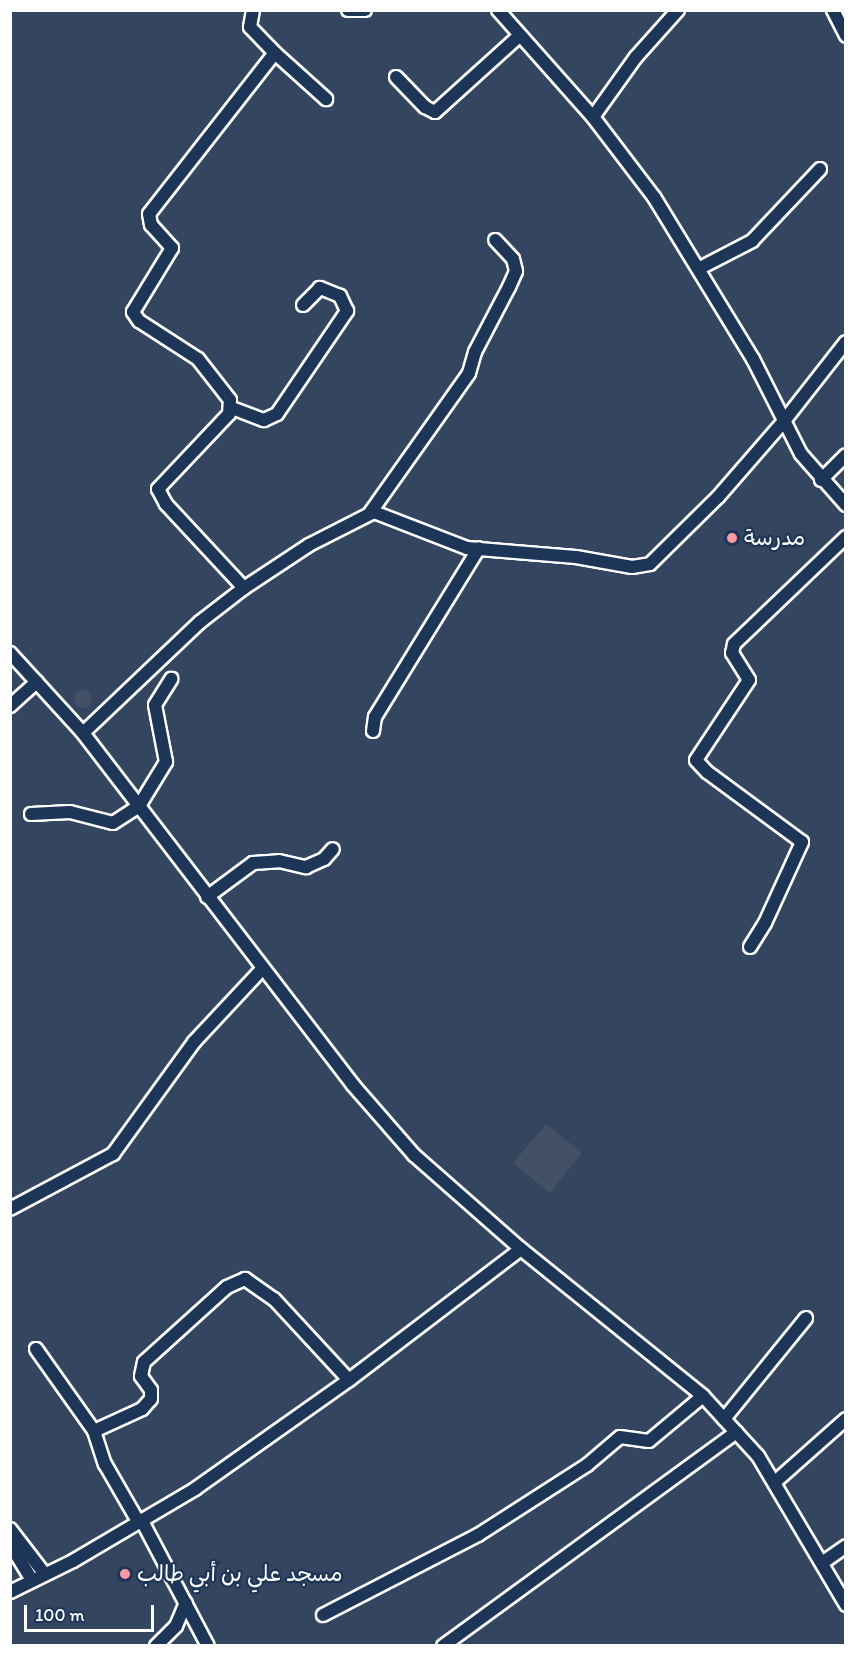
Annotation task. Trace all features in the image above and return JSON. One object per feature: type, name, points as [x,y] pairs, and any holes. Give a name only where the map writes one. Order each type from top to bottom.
[{"type":"street","points":[[253,10],[250,27],[326,99]]},
{"type":"street","points":[[348,10],[364,10]]},
{"type":"street","points":[[498,10],[593,117],[654,197],[700,268],[784,422],[821,480],[846,505]]},
{"type":"street","points":[[593,117],[636,57],[678,10]]},
{"type":"street","points":[[832,10],[846,36]]},
{"type":"street","points":[[396,77],[425,108],[435,112],[519,36]]},
{"type":"street","points":[[232,408],[226,390],[210,370],[176,343],[139,321],[133,312],[172,248],[151,225],[149,214],[275,53]]},
{"type":"street","points":[[700,268],[752,241],[820,169]]},
{"type":"street","points":[[83,733],[200,622],[244,588],[309,546],[370,513],[469,373],[479,343],[509,287],[516,271],[513,259],[495,240]]},
{"type":"street","points":[[232,408],[264,420],[277,414],[347,310],[340,296],[320,288],[303,305]]},
{"type":"street","points":[[370,513],[381,513],[467,548],[576,557],[632,567],[650,564],[673,544],[784,422],[846,342]]},
{"type":"street","points":[[232,408],[158,489],[166,504],[244,588]]},
{"type":"street","points":[[821,480],[846,455]]},
{"type":"street","points":[[750,947],[765,923],[802,842],[707,772],[696,760],[749,680],[732,653],[734,644],[846,537]]},
{"type":"street","points":[[373,731],[375,717],[479,548]]},
{"type":"street","points":[[10,653],[83,733],[262,969],[353,1085],[414,1155],[521,1249],[703,1396],[736,1432],[775,1482],[846,1605]]},
{"type":"street","points":[[31,814],[70,812],[113,823],[139,806],[166,762],[154,705],[171,679]]},
{"type":"street","points":[[10,706],[37,682]]},
{"type":"street","points":[[207,897],[253,863],[279,861],[306,867],[324,859],[333,849]]},
{"type":"street","points":[[10,1209],[113,1154],[194,1042],[262,969]]},
{"type":"street","points":[[10,1592],[140,1522],[203,1483],[349,1380],[521,1249]]},
{"type":"street","points":[[94,1431],[142,1409],[151,1398],[151,1390],[141,1376],[144,1362],[218,1294],[245,1279],[274,1299],[349,1380]]},
{"type":"street","points":[[724,1419],[806,1318]]},
{"type":"street","points":[[36,1349],[94,1431],[109,1472],[140,1522],[208,1646]]},
{"type":"street","points":[[323,1615],[478,1534],[587,1465],[620,1437],[649,1440],[703,1396]]},
{"type":"street","points":[[775,1482],[846,1419]]},
{"type":"street","points":[[443,1646],[736,1432]]},
{"type":"street","points":[[10,1529],[38,1577]]},
{"type":"street","points":[[10,1544],[38,1577]]},
{"type":"street","points":[[822,1563],[846,1546]]},
{"type":"street","points":[[156,1646],[179,1622],[186,1603]]},
{"type":"shaded area","points":[[83,690],[89,693],[92,699],[89,705],[83,708],[77,705],[74,699],[77,693]]},
{"type":"shaded area","points":[[546,1124],[582,1153],[550,1193],[513,1163]]},
{"type":"place","name":"مدرسة","points":[[732,538]]},
{"type":"place","name":"مسجد علي بن أبي طالب","points":[[125,1574]]}]
